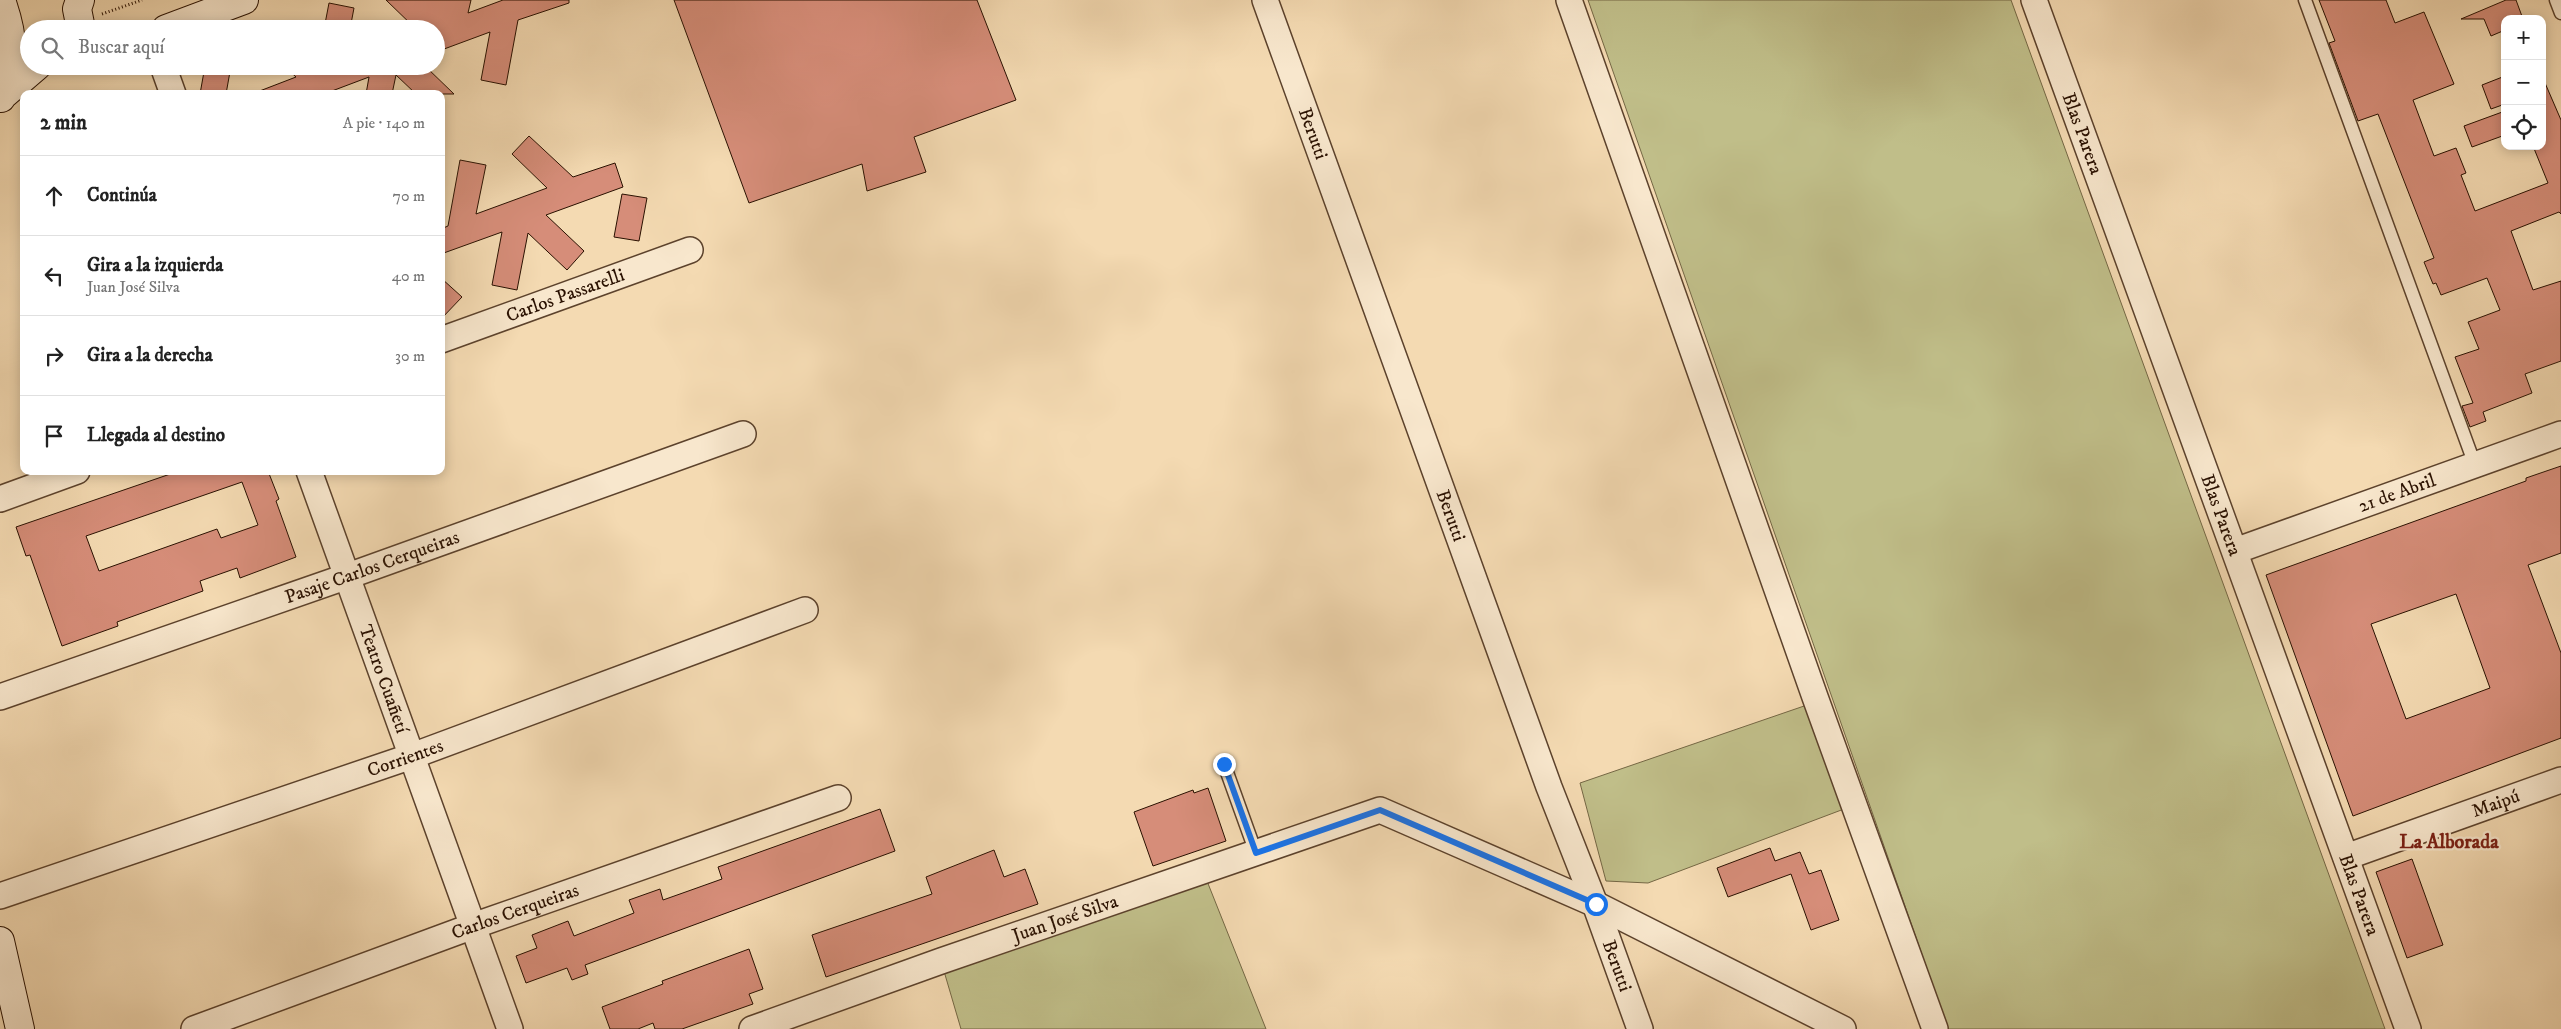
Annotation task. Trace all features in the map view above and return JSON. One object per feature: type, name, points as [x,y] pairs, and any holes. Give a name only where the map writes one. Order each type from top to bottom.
[{"type":"main road","points":[[0,98],[7,82],[13,42],[1,0]]},
{"type":"main road","points":[[79,20],[77,9],[80,0]]},
{"type":"main road","points":[[190,20],[244,0]]},
{"type":"main road","points":[[0,98],[27,75]]},
{"type":"main road","points":[[0,941],[20,1029]]},
{"type":"street","name":"Berutti","points":[[1265,0],[1549,787],[1596,904],[1640,1029]]},
{"type":"street","points":[[1569,0],[1812,688],[1935,1029]]},
{"type":"street","name":"Blas Parera","points":[[2034,0],[2408,1029]]},
{"type":"street","points":[[166,75],[172,90]]},
{"type":"street","name":"Carlos Passarelli","points":[[445,339],[690,250]]},
{"type":"street","name":"Pasaje Carlos Cerqueiras","points":[[0,697],[348,576],[743,434]]},
{"type":"street","name":"21 de Abril","points":[[2235,551],[2561,434]]},
{"type":"street","points":[[0,499],[66,475]]},
{"type":"street","name":"Teatro Cuañetí","points":[[310,475],[510,1029]]},
{"type":"street","name":"Corrientes","points":[[0,896],[412,756],[805,610]]},
{"type":"street","name":"Maipú","points":[[2346,857],[2561,780]]},
{"type":"street","name":"Carlos Cerqueiras","points":[[194,1029],[473,926],[838,798]]},
{"type":"street","name":"Juan José Silva","points":[[752,1029],[941,961],[1380,810],[1596,904]]},
{"type":"street","points":[[1596,904],[1843,1029]]},
{"type":"lane","points":[[2305,0],[2476,465]]},
{"type":"lane","points":[[2556,0],[2561,13]]},
{"type":"lane","points":[[1224,764],[1256,853]]},
{"type":"shaded area","points":[[1588,0],[2011,0],[2385,1029],[1948,1029]]},
{"type":"shaded area","points":[[1807,705],[1844,809],[1648,883],[1606,881],[1580,783]]},
{"type":"shaded area","points":[[1203,871],[1266,1029],[961,1029],[941,961]]},
{"type":"building","points":[[386,0],[471,0],[468,13],[503,0],[569,0],[569,3],[518,20],[506,85],[481,80],[490,32],[445,49],[445,20],[407,20]]},
{"type":"building","points":[[674,0],[977,0],[1016,100],[914,137],[926,172],[867,191],[862,164],[749,203]]},
{"type":"building","points":[[2319,0],[2386,0],[2395,23],[2424,12],[2454,84],[2413,100],[2434,156],[2456,148],[2466,173],[2461,175],[2475,211],[2548,183],[2535,150],[2546,150],[2546,85],[2561,120],[2561,214],[2559,212],[2511,231],[2533,290],[2561,281],[2561,361],[2525,374],[2532,393],[2483,412],[2486,421],[2470,427],[2462,406],[2473,403],[2455,357],[2479,349],[2468,322],[2500,310],[2487,278],[2441,295],[2436,283],[2433,284],[2424,262],[2434,258],[2378,114],[2358,121],[2329,43],[2335,41]]},
{"type":"building","points":[[2506,0],[2516,0],[2522,15],[2501,15],[2501,32],[2491,36],[2484,19],[2461,19]]},
{"type":"building","points":[[329,3],[354,8],[352,20],[326,20]]},
{"type":"building","points":[[203,75],[229,75],[227,90],[201,90]]},
{"type":"building","points":[[294,75],[396,75],[393,90],[367,90],[369,77],[335,90],[262,90],[296,77]]},
{"type":"building","points":[[396,75],[434,75],[454,94],[445,94],[445,90],[412,90]]},
{"type":"building","points":[[2501,78],[2501,105],[2491,109],[2482,85]]},
{"type":"building","points":[[2501,112],[2501,136],[2472,147],[2464,126]]},
{"type":"building","points":[[529,136],[573,177],[615,163],[623,187],[546,215],[584,251],[567,270],[528,233],[517,290],[492,285],[502,232],[445,253],[445,227],[448,226],[460,160],[486,165],[476,214],[547,188],[512,154]]},
{"type":"building","points":[[622,194],[647,198],[639,241],[614,237]]},
{"type":"building","points":[[445,282],[462,297],[445,315]]},
{"type":"building","points":[[2561,466],[2561,553],[2528,565],[2561,653],[2561,738],[2353,816],[2266,575],[2526,481],[2526,478]],"holes":[[[2456,594],[2490,688],[2406,719],[2371,624]]]},
{"type":"building","points":[[167,475],[270,475],[279,499],[276,501],[296,557],[240,578],[237,568],[200,581],[203,591],[117,622],[118,626],[62,646],[30,555],[26,556],[16,527]],"holes":[[[242,482],[258,525],[221,538],[217,529],[99,571],[86,536]]]},
{"type":"building","points":[[1208,788],[1226,841],[1153,866],[1134,812],[1193,790],[1194,793]]},
{"type":"building","points":[[880,809],[895,851],[585,965],[588,974],[572,980],[567,968],[526,983],[516,956],[537,948],[532,935],[568,921],[574,936],[634,913],[629,900],[660,889],[663,900],[722,879],[718,867]]},
{"type":"building","points":[[1770,848],[1775,861],[1800,852],[1809,874],[1821,870],[1839,920],[1811,930],[1791,874],[1728,897],[1717,868]]},
{"type":"building","points":[[994,850],[1004,877],[1025,869],[1038,904],[826,977],[812,935],[932,894],[926,877]]},
{"type":"building","points":[[2412,859],[2443,945],[2407,958],[2376,872]]},
{"type":"building","points":[[749,949],[763,989],[749,994],[753,1004],[682,1029],[655,1029],[653,1023],[638,1029],[610,1029],[602,1007],[663,984],[662,981]]},
{"type":"district","name":"La Alborada","points":[[2449,842]]},
{"type":"route","points":[[1224,764],[1256,853],[1380,810],[1596,904]]}]
